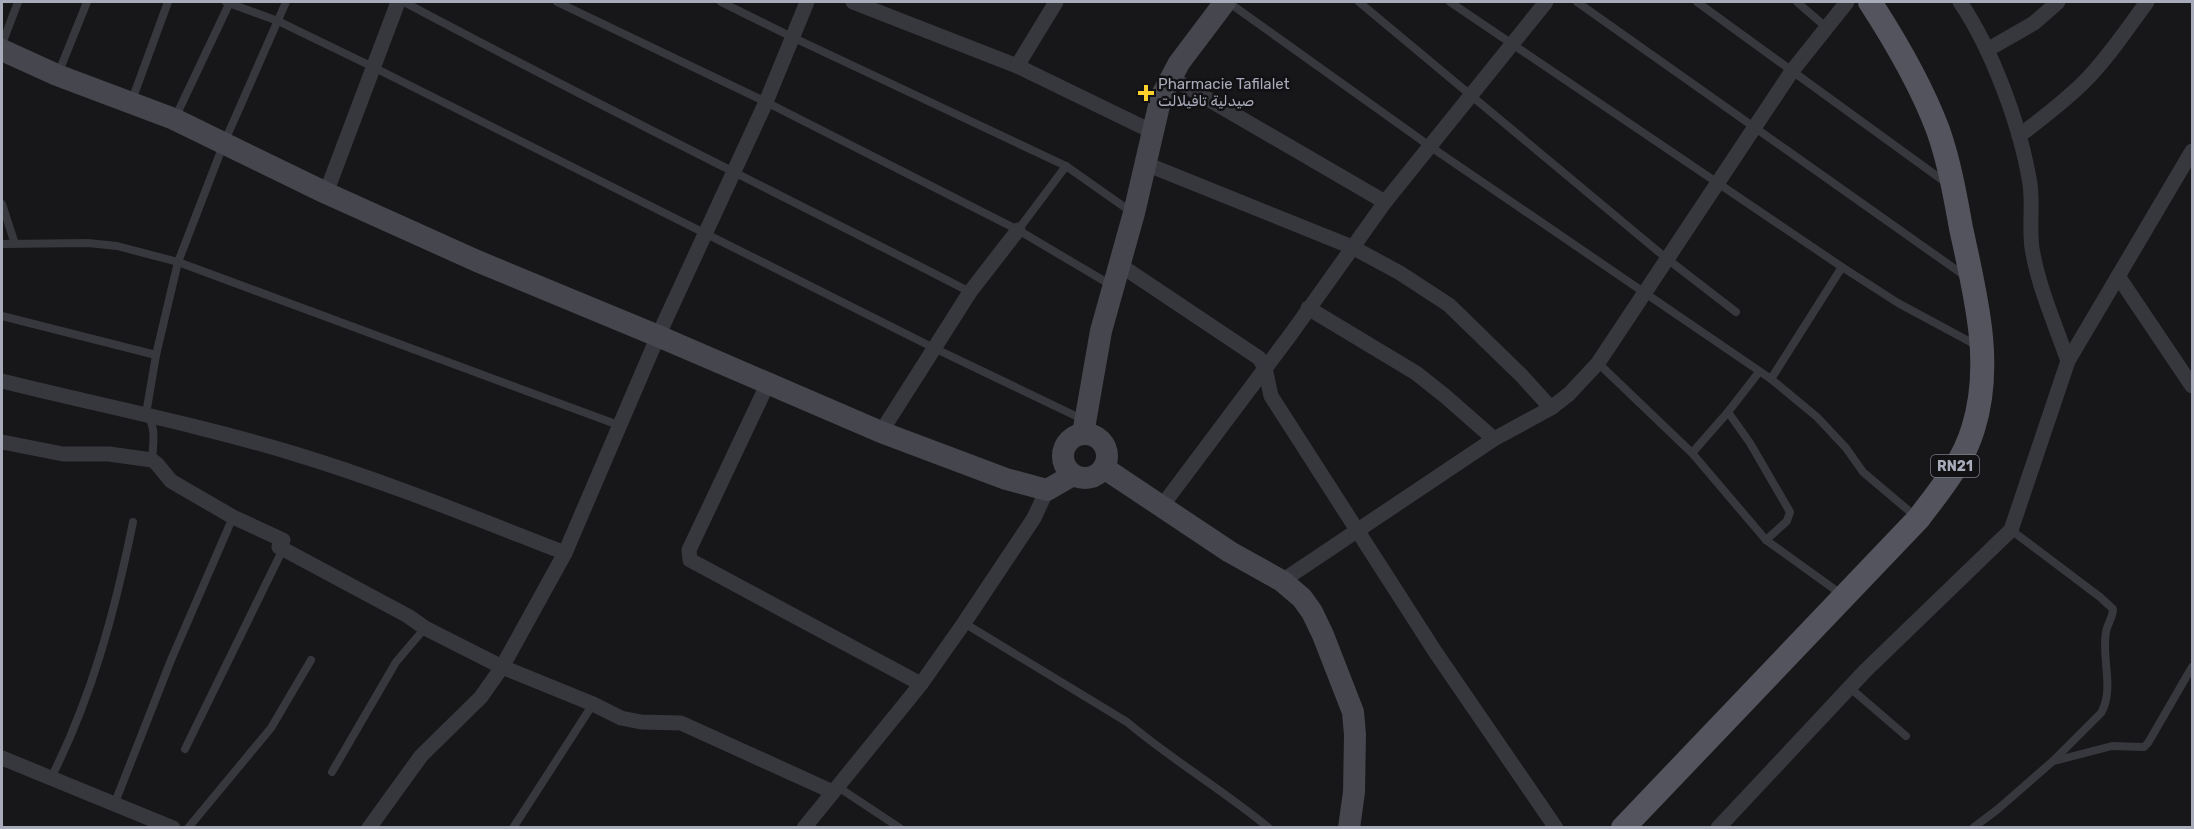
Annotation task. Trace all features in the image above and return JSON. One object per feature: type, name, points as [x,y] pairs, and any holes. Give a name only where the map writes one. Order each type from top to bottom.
[{"type":"main road","name":"RN21","points":[[1623,828],[1919,519],[1961,458],[1973,431],[1979,403],[1983,348],[1953,188],[1938,130],[1900,49],[1870,2]]},
{"type":"street","points":[[326,193],[398,2]]},
{"type":"street","points":[[369,828],[421,756],[481,697],[502,667],[565,553],[658,336],[766,102],[807,2]]},
{"type":"street","points":[[853,2],[1017,66],[1154,132]]},
{"type":"street","points":[[1017,66],[1056,2]]},
{"type":"street","points":[[1085,428],[1104,445],[1107,460],[1104,468],[1094,477],[1087,479],[1073,476],[1064,465],[1063,451],[1071,439],[1085,428],[1101,331],[1134,213],[1161,97],[1170,77],[1193,42],[1227,2]]},
{"type":"street","points":[[1162,506],[1386,202],[1546,2]]},
{"type":"street","points":[[1282,581],[1494,439],[1551,408],[1569,394],[1598,363],[1716,182],[1792,71],[1847,2]]},
{"type":"street","points":[[1960,2],[1973,21],[1987,50],[2019,136],[2030,186],[2032,247],[2068,361]]},
{"type":"street","points":[[1987,50],[2034,23],[2058,2]]},
{"type":"street","points":[[2019,136],[2084,82],[2108,56],[2147,2]]},
{"type":"street","points":[[2,50],[57,75],[174,119],[326,193],[477,261],[881,432],[1006,479],[1047,490]]},
{"type":"street","points":[[1170,77],[1386,202]]},
{"type":"street","points":[[1718,828],[1849,687],[2011,530],[2068,361],[2193,151]]},
{"type":"street","points":[[1146,164],[1352,247],[1400,273],[1449,305],[1521,375],[1551,408]]},
{"type":"street","points":[[881,432],[970,292],[1018,230]]},
{"type":"street","points":[[1120,265],[1255,354],[1265,368],[1271,396],[1436,653],[1556,828]]},
{"type":"street","points":[[2118,276],[2193,386]]},
{"type":"street","points":[[1308,308],[1416,373],[1494,439]]},
{"type":"street","points":[[2,381],[146,414],[291,452],[350,471],[565,553]]},
{"type":"street","points":[[768,383],[689,550],[690,560],[921,684]]},
{"type":"street","points":[[2,442],[63,454],[110,454],[152,460],[171,481],[233,517],[283,540],[279,547],[408,616],[425,628],[502,667],[593,704],[621,718],[632,721],[681,723],[835,790]]},
{"type":"street","points":[[1104,468],[1230,552],[1282,581],[1302,598],[1312,612],[1353,712],[1354,792],[1349,828]]},
{"type":"street","points":[[804,828],[921,684],[1034,518],[1047,490],[1073,476]]},
{"type":"street","points":[[2,758],[173,828]]},
{"type":"lane","points":[[2,44],[18,2]]},
{"type":"lane","points":[[57,75],[87,2]]},
{"type":"lane","points":[[131,104],[168,2]]},
{"type":"lane","points":[[174,119],[228,2],[278,21],[556,157],[934,348],[1085,428]]},
{"type":"lane","points":[[152,460],[152,420],[146,414],[156,355],[178,262],[224,143],[286,2]]},
{"type":"lane","points":[[404,2],[547,78],[733,170],[970,292]]},
{"type":"lane","points":[[557,2],[766,102],[1018,230],[1114,287]]},
{"type":"lane","points":[[721,2],[1066,166],[1134,213]]},
{"type":"lane","points":[[1227,2],[1431,147],[1771,379],[1817,417],[1846,448],[1863,472],[1919,519]]},
{"type":"lane","points":[[1359,2],[1666,258],[1736,312]]},
{"type":"lane","points":[[1450,2],[1842,267],[1898,303],[1983,348]]},
{"type":"lane","points":[[1577,2],[1972,281]]},
{"type":"lane","points":[[1696,2],[1953,188]]},
{"type":"lane","points":[[1797,2],[1827,28]]},
{"type":"lane","points":[[1018,230],[1066,166]]},
{"type":"lane","points":[[2,204],[15,244]]},
{"type":"lane","points":[[2,244],[88,243],[117,246],[178,262],[621,426]]},
{"type":"lane","points":[[1771,379],[1842,267]]},
{"type":"lane","points":[[2,316],[156,355]]},
{"type":"lane","points":[[1598,363],[1692,453],[1766,540],[1845,597]]},
{"type":"lane","points":[[1692,453],[1759,372]]},
{"type":"lane","points":[[1728,412],[1750,442],[1790,512],[1788,521],[1766,540]]},
{"type":"lane","points":[[114,805],[171,660],[233,517]]},
{"type":"lane","points":[[51,778],[70,740],[94,677],[123,572],[134,522]]},
{"type":"lane","points":[[1973,828],[2053,761],[2101,713],[2105,706],[2106,632],[2113,616],[2113,609],[2011,530]]},
{"type":"lane","points":[[185,749],[283,549]]},
{"type":"lane","points":[[964,623],[1127,722],[1269,828]]},
{"type":"lane","points":[[332,772],[396,662],[425,628]]},
{"type":"lane","points":[[188,828],[271,728],[311,660]]},
{"type":"lane","points":[[2053,761],[2112,746],[2144,747],[2193,667]]},
{"type":"lane","points":[[1849,687],[1906,736]]},
{"type":"lane","points":[[513,828],[593,704]]},
{"type":"lane","points":[[835,790],[900,828]]},
{"type":"place","name":"Pharmacie Tafilalet صيدلية تافيلالت","points":[[1146,93]]}]
